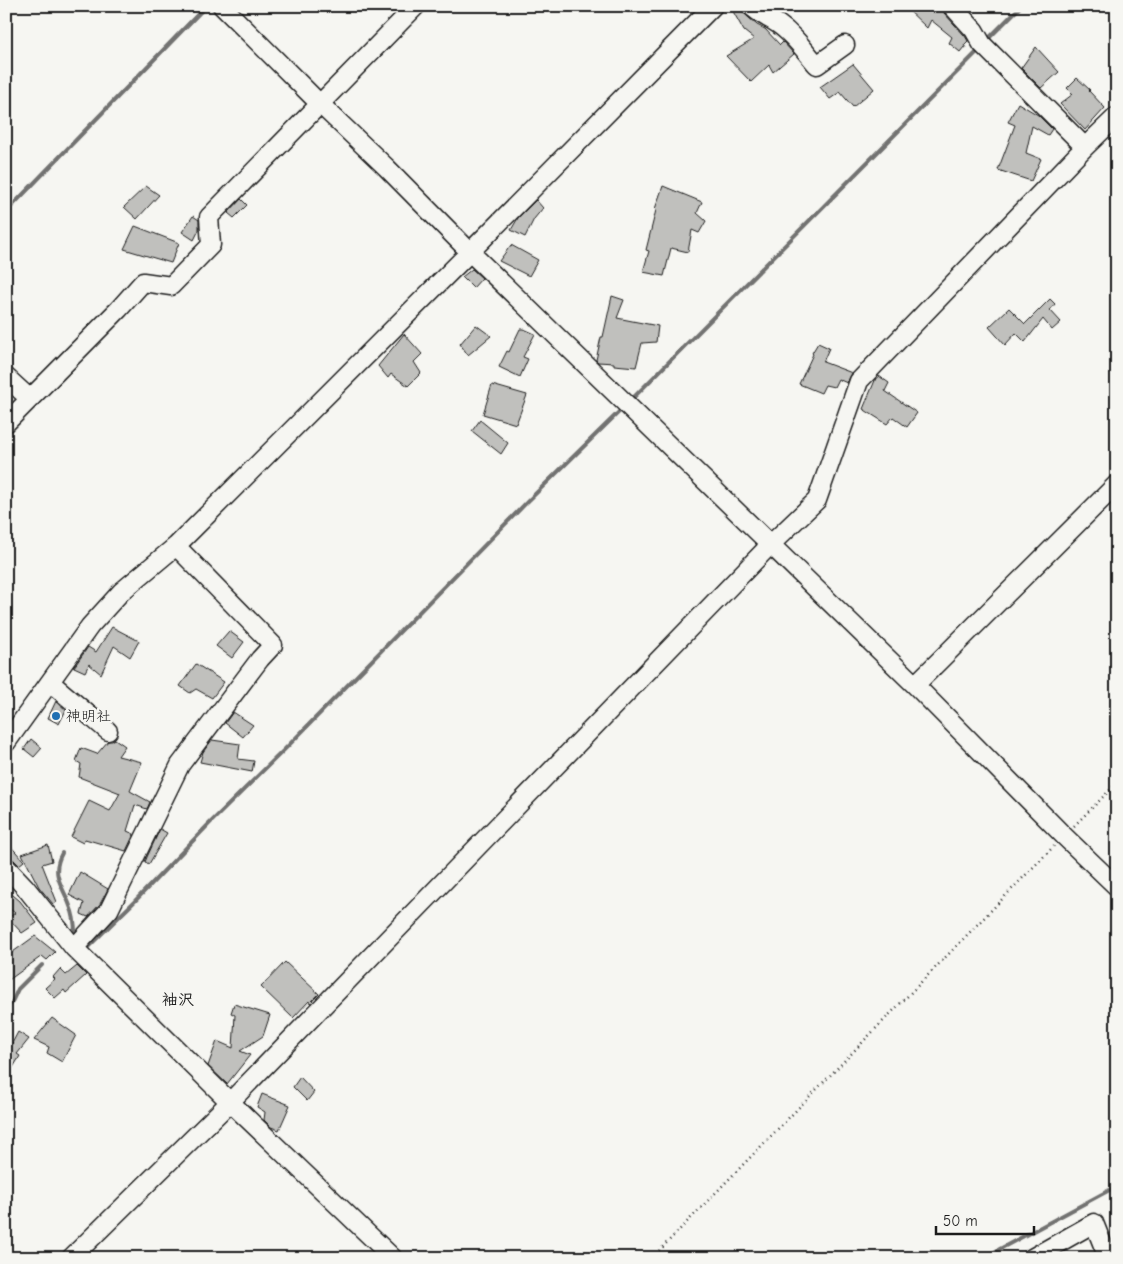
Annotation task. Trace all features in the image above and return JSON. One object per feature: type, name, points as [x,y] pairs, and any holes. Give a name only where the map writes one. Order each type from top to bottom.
[{"type":"street","points":[[222,6],[470,252],[915,685],[1117,887]]},
{"type":"street","points":[[6,423],[119,309],[143,282],[171,286],[211,245],[208,217],[416,6]]},
{"type":"street","points":[[6,743],[90,626],[121,592],[176,546],[713,6]]},
{"type":"street","points":[[751,6],[791,35],[817,65],[845,45]]},
{"type":"street","points":[[952,6],[974,30],[982,44],[1084,147]]},
{"type":"street","points":[[71,1258],[230,1102],[771,544],[817,500],[858,381],[1084,147],[1117,116]]},
{"type":"street","points":[[6,376],[30,399]]},
{"type":"street","points":[[915,685],[1117,484]]},
{"type":"street","points":[[74,948],[109,910],[180,765],[260,659],[273,645],[176,546]]},
{"type":"street","points":[[50,682],[108,731]]},
{"type":"street","points":[[6,867],[74,948],[230,1102],[393,1258]]},
{"type":"street","points":[[1032,1258],[1094,1223],[1108,1258]]},
{"type":"path","points":[[652,1258],[1117,783]]},
{"type":"building","points":[[730,6],[739,6],[757,25],[765,29],[780,45],[783,42],[794,54],[773,72],[769,65],[751,82],[726,56],[754,39],[744,31]]},
{"type":"building","points":[[904,6],[942,6],[944,13],[968,41],[964,45],[966,48],[964,47],[960,52],[949,43],[952,37],[931,20],[927,28]]},
{"type":"building","points":[[1036,47],[1059,72],[1041,88],[1021,68]]},
{"type":"building","points":[[853,64],[874,89],[853,107],[840,92],[830,99],[820,87]]},
{"type":"building","points":[[1077,78],[1105,108],[1085,130],[1060,104],[1073,94],[1067,88]]},
{"type":"building","points":[[1018,103],[1038,115],[1052,129],[1048,135],[1032,126],[1026,153],[1041,159],[1031,181],[998,170],[1015,125],[1008,122]]},
{"type":"building","points":[[146,186],[159,195],[137,219],[124,207]]},
{"type":"building","points":[[663,186],[702,202],[697,213],[706,221],[699,233],[692,230],[688,252],[671,248],[664,276],[643,272],[649,251],[646,250],[655,209]]},
{"type":"building","points":[[241,199],[247,205],[234,218],[228,213]]},
{"type":"building","points":[[536,200],[543,208],[534,219],[525,237],[511,230],[518,218]]},
{"type":"building","points":[[193,216],[199,220],[199,230],[194,240],[182,232]]},
{"type":"building","points":[[135,226],[179,243],[171,263],[124,249]]},
{"type":"building","points":[[511,245],[538,260],[529,276],[499,261]]},
{"type":"building","points":[[472,269],[482,278],[473,288],[462,277]]},
{"type":"building","points":[[612,296],[624,300],[617,318],[658,326],[656,342],[642,343],[636,367],[614,365],[614,363],[598,362],[596,360]]},
{"type":"building","points":[[1050,299],[1055,304],[1050,310],[1061,322],[1052,330],[1043,319],[1025,342],[1016,333],[1005,345],[989,327],[1009,308],[1025,324]]},
{"type":"building","points":[[476,325],[491,336],[468,355],[460,344]]},
{"type":"building","points":[[520,329],[535,334],[523,357],[528,359],[520,377],[499,367]]},
{"type":"building","points":[[404,334],[422,354],[414,362],[421,373],[408,386],[391,374],[388,378],[378,366]]},
{"type":"building","points":[[818,343],[829,348],[823,362],[852,373],[847,383],[838,379],[834,387],[825,385],[821,393],[799,384]]},
{"type":"building","points":[[879,376],[889,383],[885,391],[917,413],[907,427],[893,417],[887,424],[863,409],[876,378]]},
{"type":"building","points":[[492,385],[527,395],[516,424],[483,414]]},
{"type":"building","points":[[480,420],[508,443],[501,454],[472,431]]},
{"type":"building","points":[[112,627],[139,641],[130,657],[114,646],[101,674],[89,664],[85,672],[74,667],[88,647],[96,652]]},
{"type":"building","points":[[229,631],[244,642],[232,658],[216,646]]},
{"type":"building","points":[[196,664],[224,682],[212,698],[196,689],[190,693],[180,686]]},
{"type":"building","points":[[56,701],[66,710],[59,724],[48,718]]},
{"type":"building","points":[[233,712],[253,725],[243,737],[225,723]]},
{"type":"building","points":[[31,739],[42,748],[34,757],[24,749]]},
{"type":"building","points":[[115,739],[125,746],[118,756],[142,762],[130,791],[150,802],[147,809],[135,805],[127,831],[134,834],[126,851],[85,839],[83,843],[71,837],[89,801],[110,811],[120,793],[79,777],[81,764],[76,761],[81,748],[97,754],[108,741]]},
{"type":"building","points":[[212,740],[240,744],[238,759],[254,761],[252,772],[200,762],[203,752]]},
{"type":"building","points":[[160,829],[167,833],[149,864],[145,862]]},
{"type":"building","points":[[6,841],[24,861],[19,865],[13,859],[6,857]]},
{"type":"building","points":[[48,845],[52,861],[42,864],[57,902],[53,904],[39,887],[22,854]]},
{"type":"building","points":[[80,872],[108,889],[100,904],[88,917],[81,914],[84,903],[69,895]]},
{"type":"building","points":[[6,889],[20,901],[37,923],[22,933],[8,918],[15,913],[6,906]]},
{"type":"building","points":[[35,936],[55,952],[47,960],[42,956],[6,982],[6,957]]},
{"type":"building","points":[[285,962],[319,994],[310,1003],[309,1001],[293,1018],[261,987]]},
{"type":"building","points":[[77,966],[86,975],[66,993],[64,990],[55,998],[45,988],[55,979],[53,977],[60,969],[66,975]]},
{"type":"building","points":[[234,1004],[270,1015],[263,1036],[240,1051],[250,1055],[227,1084],[208,1066],[217,1041],[233,1048],[235,1015],[231,1013]]},
{"type":"building","points":[[52,1018],[76,1035],[62,1062],[47,1053],[49,1047],[34,1040]]},
{"type":"building","points":[[18,1032],[29,1039],[17,1054],[20,1056],[6,1079],[6,1047],[9,1049]]},
{"type":"building","points":[[300,1077],[314,1092],[307,1101],[293,1087]]},
{"type":"building","points":[[262,1094],[290,1105],[279,1130],[271,1127],[264,1120],[265,1112],[257,1107]]},
{"type":"waterway","points":[[6,212],[206,6]]},
{"type":"waterway","points":[[985,42],[1021,6]]},
{"type":"waterway","points":[[630,401],[979,50]]},
{"type":"waterway","points":[[86,949],[527,502],[623,408]]},
{"type":"waterway","points":[[62,853],[57,874],[72,913],[75,934]]},
{"type":"waterway","points":[[6,1008],[11,1004],[18,989],[42,965]]},
{"type":"waterway","points":[[983,1258],[1117,1186]]},
{"type":"place","name":"神明社","points":[[56,716]]},
{"type":"district","name":"袖沢","points":[[178,999]]}]
